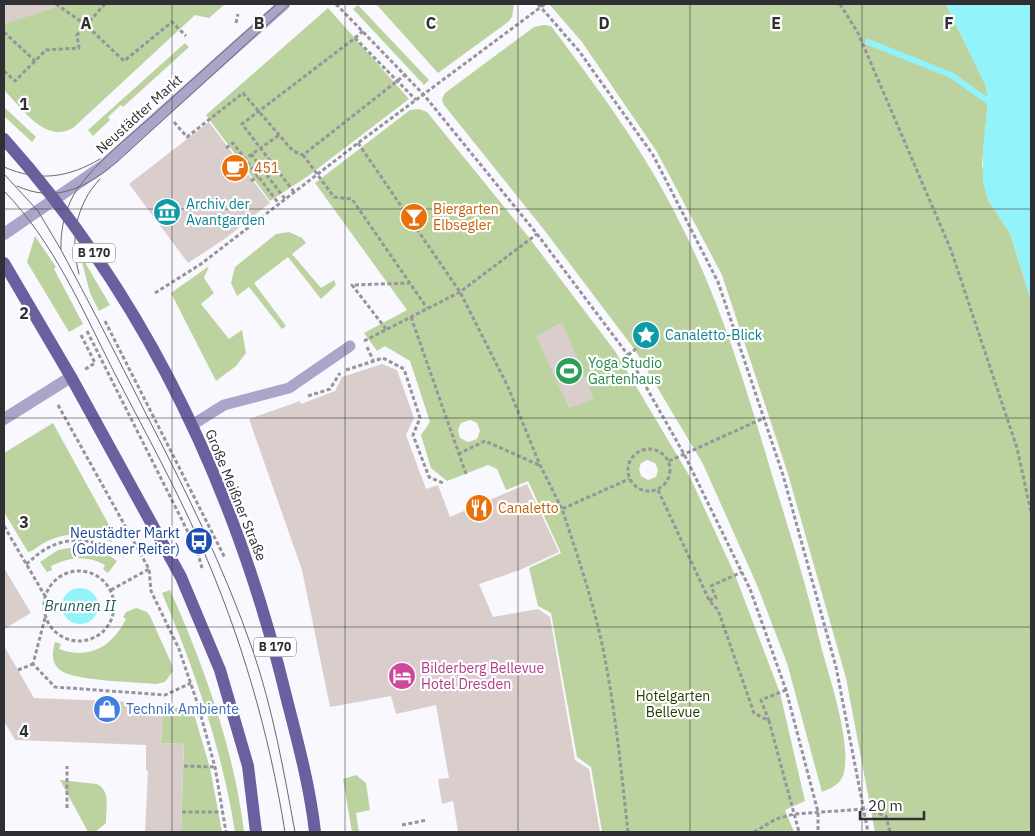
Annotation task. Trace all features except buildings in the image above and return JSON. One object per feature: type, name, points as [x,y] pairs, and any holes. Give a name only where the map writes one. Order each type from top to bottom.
[{"type":"main road","name":"B 170","points":[[4,139],[56,200]]},
{"type":"main road","name":"Große Meißner Straße","points":[[56,200],[130,307],[192,425],[212,468],[229,512],[275,648],[308,790],[315,832]]},
{"type":"main road","points":[[4,263],[71,377],[181,577],[220,670],[248,766],[256,832]]},
{"type":"street","name":"Neustädter Markt","points":[[4,234],[56,200],[114,156],[284,4]]},
{"type":"street","points":[[4,418],[49,384],[71,377]]},
{"type":"lane","points":[[192,425],[224,405],[289,388],[350,346]]},
{"type":"path","points":[[56,4],[86,25],[124,61],[172,22],[186,36]]},
{"type":"path","points":[[4,71],[15,81],[46,50],[79,48],[77,35],[106,4]]},
{"type":"path","points":[[336,4],[406,74],[424,95],[537,234],[628,355],[684,454],[750,589],[786,690],[818,812],[818,832]]},
{"type":"path","points":[[154,293],[186,275],[358,142],[424,95],[438,82],[540,5],[545,4]]},
{"type":"path","points":[[840,4],[858,33],[951,250],[1016,448],[1031,512]]},
{"type":"path","points":[[540,5],[579,51],[653,155],[718,282],[783,475],[836,667],[868,832]]},
{"type":"path","points":[[294,192],[242,124],[363,31]]},
{"type":"path","points":[[4,32],[35,61]]},
{"type":"path","points":[[355,38],[416,100]]},
{"type":"path","points":[[304,155],[406,74]]},
{"type":"path","points":[[172,120],[187,137],[244,93],[293,151],[304,155],[334,197],[352,200],[427,308]]},
{"type":"path","points":[[238,164],[279,135]]},
{"type":"path","points":[[358,142],[460,292],[508,386],[540,465],[562,509],[587,583],[602,644],[613,706],[628,832]]},
{"type":"path","points":[[226,148],[233,143],[279,204]]},
{"type":"path","points":[[251,154],[285,199]]},
{"type":"path","points":[[251,181],[258,176]]},
{"type":"path","points":[[373,360],[364,340],[460,292],[537,234]]},
{"type":"path","points":[[386,330],[352,285],[410,283]]},
{"type":"path","points":[[412,317],[466,474]]},
{"type":"path","points":[[105,321],[225,558]]},
{"type":"path","points":[[88,331],[197,550],[202,568]]},
{"type":"path","points":[[71,377],[95,363],[81,335]]},
{"type":"path","points":[[628,355],[641,345],[646,335]]},
{"type":"path","points":[[304,397],[330,389],[341,372],[373,360],[383,358],[404,369],[420,418],[413,435],[429,477],[444,483]]},
{"type":"path","points":[[58,406],[149,569],[151,591],[179,649],[191,683],[215,767],[226,832]]},
{"type":"path","points":[[669,461],[764,418]]},
{"type":"path","points":[[458,454],[485,441],[540,465]]},
{"type":"path","points":[[643,450],[657,450],[669,461],[670,473],[668,480],[658,490],[644,491],[629,479],[628,464],[636,453],[643,450]]},
{"type":"path","points":[[562,509],[629,479]]},
{"type":"path","points":[[658,490],[709,600],[718,610],[754,713],[769,721]]},
{"type":"path","points":[[4,526],[45,596]]},
{"type":"path","points":[[26,564],[56,544],[81,539],[105,545],[122,554],[136,547]]},
{"type":"path","points":[[111,590],[149,569]]},
{"type":"path","points":[[33,664],[46,617],[45,596],[50,585],[58,577],[73,571],[93,573],[104,580],[111,590],[114,599],[114,613],[108,626],[95,637],[83,641],[69,639],[55,631],[46,617]]},
{"type":"path","points":[[709,600],[716,598],[711,586],[742,572]]},
{"type":"path","points":[[33,664],[55,687],[165,694],[191,683]]},
{"type":"path","points":[[18,670],[33,664]]},
{"type":"path","points":[[786,690],[761,700],[769,721],[799,832]]},
{"type":"path","points":[[67,766],[67,808]]},
{"type":"path","points":[[184,766],[215,767]]},
{"type":"path","points":[[754,832],[776,819],[794,814],[865,809],[886,816],[890,832]]},
{"type":"path","points":[[182,812],[224,812]]},
{"type":"path","points":[[402,825],[427,820]]},
{"type":"green space","points":[[4,4],[225,4],[209,18],[195,15],[73,128],[63,132],[44,128],[35,122],[4,90]]},
{"type":"green space","points":[[376,4],[514,4],[512,17],[508,22],[438,73]]},
{"type":"green space","points":[[549,4],[946,4],[986,86],[988,101],[982,165],[988,200],[1010,233],[1031,300],[1031,832],[875,832],[846,678],[788,474],[722,275],[657,152],[582,42]]},
{"type":"green space","points":[[358,5],[429,80],[424,85],[353,9]]},
{"type":"green space","points":[[328,8],[409,99],[308,176],[270,201],[206,115]]},
{"type":"green space","points":[[551,26],[602,95],[664,192],[692,248],[731,344],[811,606],[841,724],[845,753],[843,776],[838,783],[822,792],[787,663],[757,585],[703,464],[635,350],[545,231],[444,105],[442,99],[445,93],[534,27]]},
{"type":"green space","points":[[185,43],[189,47],[123,107],[121,105],[108,117],[110,120],[93,136],[88,130]]},
{"type":"green space","points":[[4,107],[36,137],[32,142],[4,116]]},
{"type":"green space","name":"Hotelgarten Bellevue","points":[[419,109],[427,112],[527,235],[615,351],[690,477],[735,575],[780,693],[805,801],[785,810],[794,832],[602,832],[591,767],[577,757],[551,613],[538,606],[529,568],[561,553],[528,481],[506,490],[497,469],[488,465],[447,481],[431,468],[421,435],[430,422],[410,361],[385,346],[377,351],[364,333],[407,310],[315,183],[410,110]],"holes":[[[470,420],[477,423],[480,431],[477,439],[468,442],[460,438],[458,430],[461,423]],[[647,460],[655,463],[658,470],[656,477],[648,480],[641,476],[639,469],[641,463]]]},
{"type":"green space","points":[[289,232],[302,238],[306,243],[292,254],[321,288],[334,280],[336,285],[321,299],[288,257],[254,283],[286,326],[282,329],[249,287],[237,296],[231,283],[235,267],[276,234]]},
{"type":"green space","points":[[35,236],[56,267],[54,269],[83,324],[69,332],[27,262]]},
{"type":"green space","points":[[80,254],[110,305],[99,311],[90,293]]},
{"type":"green space","points":[[209,266],[204,278],[214,293],[201,304],[229,339],[242,330],[246,353],[236,366],[216,381],[171,293]]},
{"type":"green space","points":[[53,423],[115,536],[111,542],[85,534],[67,535],[50,540],[28,552],[4,512],[4,453]]},
{"type":"green space","points":[[81,546],[103,551],[117,561],[108,573],[103,569],[105,565],[92,560],[71,559],[51,566],[52,570],[47,572],[40,562],[58,550]]},
{"type":"green space","points":[[170,590],[206,678],[216,708],[233,770],[244,832],[235,832],[223,771],[206,711],[162,593]]},
{"type":"green space","points":[[136,608],[147,612],[150,616],[172,665],[173,671],[165,682],[156,684],[91,679],[67,674],[57,667],[53,658],[55,642],[61,644],[59,649],[70,652],[90,652],[98,649],[114,637],[126,619],[123,617],[126,612]]},
{"type":"green space","points":[[192,707],[210,768],[222,832],[181,832],[184,744],[161,743],[163,708]]},
{"type":"green space","points":[[356,775],[366,783],[370,810],[356,813],[359,832],[352,832],[343,779]]},
{"type":"green space","points":[[60,780],[97,784],[101,787],[107,801],[106,823],[95,832],[88,832]]},
{"type":"water","points":[[946,4],[1031,4],[1031,300],[1010,233],[988,200],[983,183],[983,150],[988,101],[986,86]]},
{"type":"water","name":"Brunnen II","points":[[80,588],[93,593],[98,606],[93,619],[80,624],[67,619],[62,606],[67,593]]},
{"type":"waterway","points":[[868,42],[951,75],[988,101]]},
{"type":"tram line","points":[[61,249],[63,225],[67,209],[78,188],[94,168],[277,4]]},
{"type":"tram line","points":[[17,186],[31,191],[58,193],[70,190],[94,179],[117,162],[290,4]]},
{"type":"tram line","points":[[4,167],[29,175],[53,176],[65,174],[100,159]]},
{"type":"tram line","points":[[4,174],[38,211],[60,248],[174,469],[217,559],[242,620],[260,673],[277,741],[295,832]]},
{"type":"tram line","points":[[79,274],[75,249],[77,224],[85,200],[100,179]]},
{"type":"tram line","points":[[4,191],[38,232],[66,278],[170,479],[200,543],[228,613],[252,685],[271,758],[285,832]]},
{"type":"place","name":"451","points":[[235,168]]},
{"type":"place","name":"Archiv der Avantgarden","points":[[167,212]]},
{"type":"place","name":"Biergarten Elbsegler","points":[[414,217]]},
{"type":"place","name":"Canaletto-Blick","points":[[646,335]]},
{"type":"place","name":"Yoga Studio Gartenhaus","points":[[569,371]]},
{"type":"place","name":"Canaletto","points":[[479,508]]},
{"type":"place","name":"Neustädter Markt (Goldener Reiter)","points":[[199,541]]},
{"type":"place","name":"Bilderberg Bellevue Hotel Dresden","points":[[402,676]]},
{"type":"place","name":"Technik Ambiente","points":[[107,709]]}]
